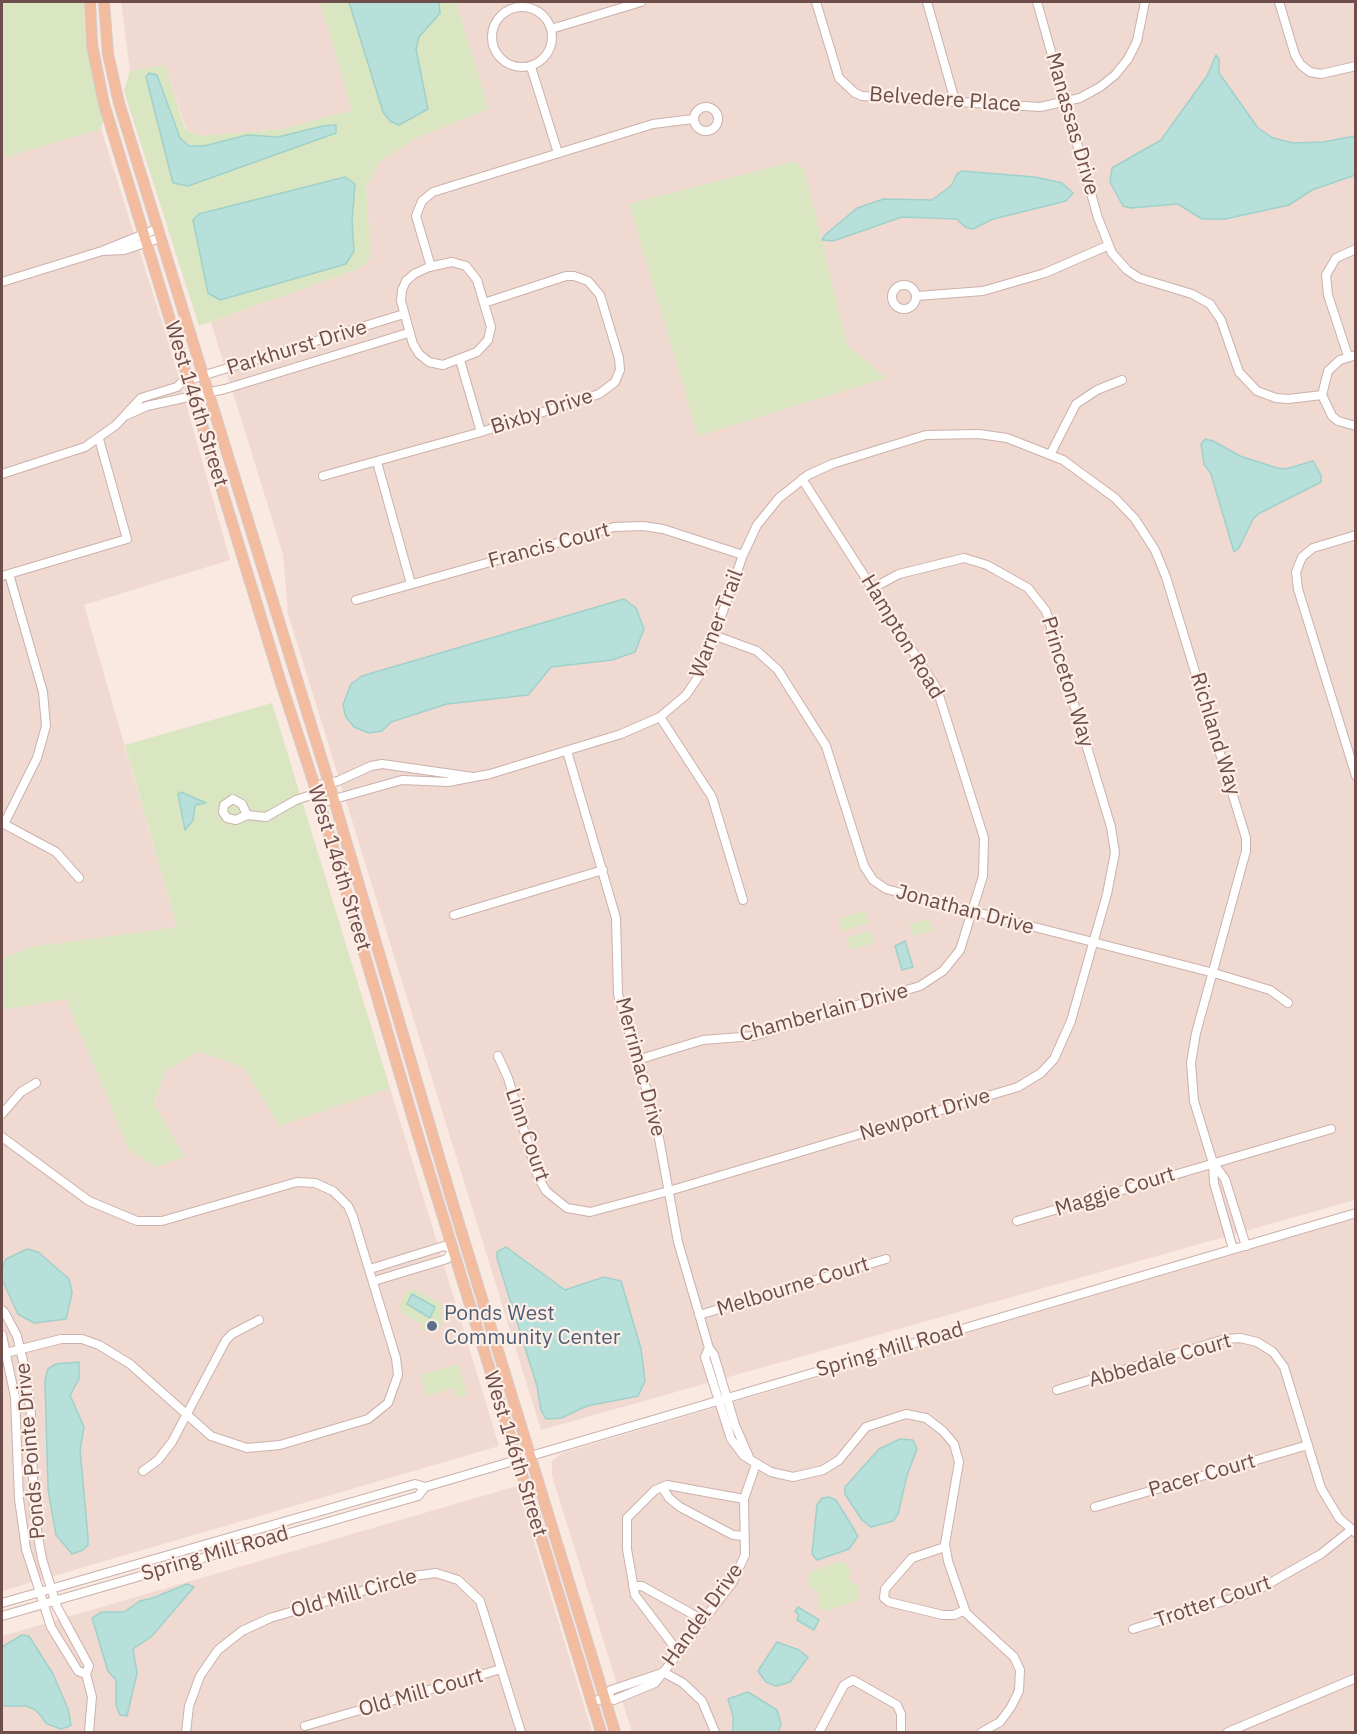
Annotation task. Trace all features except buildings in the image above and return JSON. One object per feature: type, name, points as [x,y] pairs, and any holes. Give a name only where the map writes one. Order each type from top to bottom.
[{"type":"main road","name":"West 146th Street","points":[[90,2],[92,45],[99,83],[601,1732]]},
{"type":"main road","name":"West 146th Street","points":[[104,2],[107,47],[114,83],[334,799],[466,1245],[615,1732]]},
{"type":"main road","points":[[399,1070],[413,1066]]},
{"type":"street","points":[[552,29],[641,2]]},
{"type":"street","name":"Belvedere Place","points":[[816,2],[835,69],[848,89],[861,96],[1040,107],[1066,103],[1100,87],[1128,59],[1141,31],[1145,2]]},
{"type":"street","points":[[927,2],[955,101]]},
{"type":"street","name":"Manassas Drive","points":[[1037,2],[1107,246]]},
{"type":"street","points":[[512,5],[536,10],[546,19],[552,29],[550,49],[541,61],[531,67],[506,64],[493,47],[492,32],[495,24],[512,5]]},
{"type":"street","points":[[1280,5],[1294,55],[1310,72],[1326,74],[1356,66]]},
{"type":"street","points":[[531,67],[558,153]]},
{"type":"street","points":[[431,267],[416,216],[418,207],[426,196],[440,189],[653,124],[693,119]]},
{"type":"street","points":[[2,282],[159,234]]},
{"type":"street","points":[[917,296],[983,291],[1046,273],[1107,246],[1118,261],[1139,278],[1192,294],[1210,304],[1221,320],[1239,372],[1257,391],[1276,398],[1288,399],[1322,395]]},
{"type":"street","points":[[1356,249],[1336,258],[1326,275],[1328,295],[1352,356],[1328,371],[1322,395],[1332,416],[1338,421],[1356,426]]},
{"type":"street","points":[[452,262],[466,266],[477,280],[484,303],[491,327],[488,340],[474,355],[443,365],[429,362],[419,354],[408,333],[401,301],[406,281],[431,267],[452,262]]},
{"type":"street","name":"Bixby Drive","points":[[323,476],[481,432],[604,392],[615,382],[620,366],[600,295],[584,278],[566,276],[484,303]]},
{"type":"street","name":"Parkhurst Drive","points":[[128,415],[133,404],[141,398],[404,314]]},
{"type":"street","name":"Parkhurst Drive","points":[[2,474],[63,456],[99,440],[128,415],[147,406],[225,389],[408,333]]},
{"type":"street","points":[[460,360],[481,432]]},
{"type":"street","points":[[1050,455],[1076,404],[1097,390],[1122,380]]},
{"type":"street","name":"Richland Way","points":[[863,456],[926,435],[979,434],[1007,438],[1063,460],[1124,506],[1145,533],[1166,576],[1246,838],[1246,851],[1196,1033],[1191,1063],[1194,1101],[1214,1163],[1214,1183],[1233,1249]]},
{"type":"street","points":[[79,878],[56,852],[3,823],[38,758],[46,726],[43,692],[5,575],[127,539],[99,440]]},
{"type":"street","name":"Warner Trail","points":[[317,794],[334,799],[413,779],[448,782],[474,777],[640,728],[660,717],[694,686],[716,636],[743,555],[764,515],[802,479],[832,464],[863,456]]},
{"type":"street","points":[[377,462],[411,584]]},
{"type":"street","name":"Hampton Road","points":[[802,479],[937,689],[966,774],[986,850],[983,876],[973,913]]},
{"type":"street","name":"Francis Court","points":[[356,600],[601,530],[629,526],[663,529],[743,555]]},
{"type":"street","points":[[1356,535],[1313,548],[1302,557],[1296,572],[1298,589],[1356,776]]},
{"type":"street","name":"Princeton Way","points":[[873,588],[899,574],[964,558],[987,565],[1018,582],[1028,588],[1042,604],[1115,841],[1114,867],[1093,943]]},
{"type":"street","name":"Jonathan Drive","points":[[716,636],[748,647],[771,662],[811,720],[829,753],[861,858],[873,880],[893,892],[1214,973],[1270,990],[1288,1003]]},
{"type":"street","points":[[660,717],[712,797],[743,900]]},
{"type":"street","name":"Merrimac Drive","points":[[567,751],[603,870],[618,930],[618,994],[656,1122],[678,1242],[709,1348],[714,1354],[727,1398],[752,1460]]},
{"type":"street","name":"Warner Trail","points":[[317,794],[329,783],[371,766],[413,768],[474,777]]},
{"type":"street","points":[[413,768],[413,779]]},
{"type":"street","points":[[247,815],[266,817],[296,800],[317,794]]},
{"type":"street","points":[[454,915],[603,870]]},
{"type":"street","name":"Chamberlain Drive","points":[[637,1060],[703,1040],[754,1036],[920,986],[936,977],[955,957],[963,943],[973,913]]},
{"type":"street","name":"Newport Drive","points":[[669,1191],[992,1095],[1031,1081],[1049,1065],[1062,1045],[1093,943]]},
{"type":"street","name":"Linn Court","points":[[498,1056],[508,1077],[538,1177],[546,1191],[560,1203],[575,1210],[597,1212],[669,1191]]},
{"type":"street","points":[[2,1114],[21,1092],[36,1083]]},
{"type":"street","name":"Maggie Court","points":[[1017,1221],[1331,1129]]},
{"type":"street","points":[[2,1137],[89,1201],[137,1221],[162,1221],[297,1182],[324,1186],[340,1196],[348,1206],[372,1275],[396,1358],[398,1375],[392,1394],[375,1415],[291,1442],[257,1449],[221,1441],[186,1417],[130,1364],[99,1345],[70,1338],[47,1341],[4,1354]]},
{"type":"street","points":[[1214,1163],[1225,1179],[1246,1245]]},
{"type":"street","name":"Spring Mill Road","points":[[2,1616],[40,1599],[415,1484],[425,1487],[1356,1213]]},
{"type":"street","points":[[372,1275],[444,1246],[453,1249],[466,1245]]},
{"type":"street","points":[[372,1275],[447,1259],[453,1249]]},
{"type":"street","name":"Melbourne Court","points":[[699,1315],[886,1259]]},
{"type":"street","name":"Ponds Pointe Drive","points":[[2,1310],[6,1313],[21,1348],[31,1414],[34,1513],[53,1595],[89,1666],[86,1674],[92,1697],[89,1732]]},
{"type":"street","points":[[143,1472],[168,1448],[226,1340],[231,1334],[259,1320]]},
{"type":"street","name":"Ponds Pointe Drive","points":[[2,1335],[4,1354],[15,1396],[21,1517],[40,1599],[51,1627],[78,1671],[86,1674]]},
{"type":"street","name":"Abbedale Court","points":[[1058,1390],[1225,1340],[1249,1340],[1273,1352],[1284,1367],[1325,1496],[1339,1518],[1353,1532]]},
{"type":"street","name":"Merrimac Drive","points":[[709,1348],[705,1357],[731,1439],[739,1451],[752,1460]]},
{"type":"street","points":[[752,1460],[783,1476],[809,1475],[839,1460],[866,1427],[906,1414],[926,1418],[949,1437],[958,1456],[945,1547],[965,1610],[1014,1657],[1020,1670],[1020,1682],[1015,1700],[1006,1715],[993,1728],[982,1732]]},
{"type":"street","name":"Pacer Court","points":[[1095,1508],[1308,1444]]},
{"type":"street","name":"Handel Drive","points":[[592,1702],[606,1697],[611,1690],[663,1672],[738,1572],[745,1555],[744,1499],[752,1460]]},
{"type":"street","points":[[679,1653],[638,1600],[633,1586],[627,1549],[627,1518],[642,1500],[663,1486],[675,1485],[744,1499]]},
{"type":"street","points":[[663,1486],[669,1498],[680,1508],[733,1535],[745,1536]]},
{"type":"street","name":"Trotter Court","points":[[1133,1629],[1241,1596],[1263,1587],[1321,1554],[1353,1532]]},
{"type":"street","points":[[945,1547],[912,1558],[885,1589],[884,1598],[889,1602],[943,1616],[954,1615],[965,1610]]},
{"type":"street","name":"Old Mill Circle","points":[[186,1732],[189,1706],[200,1676],[218,1650],[242,1631],[270,1618],[426,1573],[447,1575],[458,1580],[474,1594],[484,1611],[521,1732]]},
{"type":"street","points":[[633,1586],[642,1586],[704,1620]]},
{"type":"street","name":"Spring Mill Road","points":[[2,1603],[40,1599]]},
{"type":"street","name":"Old Mill Court","points":[[305,1726],[501,1669]]},
{"type":"street","points":[[663,1672],[692,1689],[708,1710],[715,1732]]},
{"type":"street","points":[[1228,1732],[1356,1678]]},
{"type":"street","points":[[819,1732],[844,1685],[853,1680],[897,1705],[901,1714],[901,1732]]},
{"type":"shaded area","points":[[121,2],[320,2],[353,110],[283,129],[200,136],[186,129],[165,65],[130,71]]},
{"type":"shaded area","points":[[456,2],[1355,2],[1355,1200],[541,1430],[288,614],[283,554],[211,322],[361,268],[371,256],[366,187],[380,162],[414,139],[489,109]],"holes":[[[805,171],[847,345],[885,378],[629,204]]]},
{"type":"shaded area","points":[[101,129],[172,354],[230,560],[84,605],[177,927],[32,947],[2,958],[2,158]]},
{"type":"shaded area","points":[[66,998],[93,1058],[154,1105],[165,1072],[199,1051],[244,1067],[279,1126],[390,1088],[499,1446],[2,1591],[2,1008],[8,1009]]},
{"type":"shaded area","points":[[1355,1218],[1355,1732],[632,1732],[552,1476],[552,1461],[562,1453]]},
{"type":"shaded area","points":[[517,1486],[592,1732],[2,1732],[2,1636]]},
{"type":"green space","points":[[2,2],[84,2],[85,41],[103,120],[101,129],[2,158]]},
{"type":"green space","points":[[320,2],[456,2],[489,109],[414,139],[380,162],[366,187],[371,256],[361,268],[199,326],[124,91],[130,71],[165,65],[185,129],[200,136],[283,129],[352,110]]},
{"type":"green space","points":[[795,161],[805,171],[847,345],[886,378],[698,436],[629,204]]},
{"type":"green space","points":[[272,703],[390,1088],[279,1126],[244,1068],[199,1051],[165,1072],[154,1104],[185,1157],[155,1167],[129,1150],[66,999],[8,1009],[2,1008],[2,958],[32,947],[177,927],[125,745]]},
{"type":"green space","points":[[865,911],[869,923],[842,931],[839,919]]},
{"type":"green space","points":[[929,919],[934,930],[914,936],[909,924]]},
{"type":"green space","points":[[871,931],[874,943],[851,950],[847,938]]},
{"type":"green space","points":[[414,1289],[441,1304],[442,1327],[424,1331],[421,1324],[402,1313],[400,1305],[407,1291]]},
{"type":"green space","points":[[458,1364],[467,1395],[457,1398],[454,1388],[427,1396],[420,1375]]},
{"type":"green space","points":[[841,1561],[848,1565],[851,1575],[849,1580],[857,1585],[860,1595],[857,1600],[826,1611],[820,1608],[817,1598],[819,1592],[810,1588],[807,1577],[810,1572]]},
{"type":"water","points":[[349,2],[439,2],[440,13],[419,37],[416,49],[428,109],[399,125],[390,121],[383,112]]},
{"type":"water","points":[[1216,55],[1219,59],[1219,73],[1258,128],[1273,138],[1293,143],[1323,142],[1355,136],[1355,175],[1312,190],[1289,205],[1225,219],[1202,219],[1178,204],[1131,208],[1123,206],[1110,182],[1112,168],[1161,140],[1207,76]]},
{"type":"water","points":[[149,73],[157,75],[180,138],[189,146],[204,146],[247,135],[278,137],[323,126],[336,125],[336,133],[188,186],[173,183],[146,77]]},
{"type":"water","points":[[962,171],[1035,177],[1062,183],[1073,193],[1066,201],[993,219],[973,229],[965,227],[957,219],[902,217],[833,241],[822,240],[857,208],[884,199],[932,200],[951,186],[957,174]]},
{"type":"water","points":[[345,177],[355,184],[352,221],[354,251],[346,264],[220,300],[208,293],[193,220],[199,214]]},
{"type":"water","points":[[1205,439],[1240,456],[1277,468],[1286,469],[1313,461],[1321,475],[1321,482],[1258,514],[1253,519],[1239,548],[1234,552],[1211,474],[1204,464],[1201,444]]},
{"type":"water","points":[[624,599],[636,608],[644,629],[635,652],[612,660],[551,667],[528,695],[447,704],[391,722],[382,731],[369,733],[354,727],[346,717],[343,705],[351,684],[362,676]]},
{"type":"water","points":[[181,792],[206,803],[195,805],[193,820],[185,830],[178,794]]},
{"type":"water","points":[[905,941],[913,967],[902,970],[895,946]]},
{"type":"water","points":[[506,1247],[565,1290],[604,1277],[621,1281],[641,1349],[645,1381],[638,1396],[587,1406],[561,1418],[546,1419],[541,1410],[537,1386],[497,1258],[497,1252]]},
{"type":"water","points":[[27,1249],[38,1252],[69,1279],[72,1293],[66,1319],[34,1323],[18,1314],[2,1279],[2,1268],[6,1259]]},
{"type":"water","points":[[412,1294],[435,1307],[430,1318],[407,1304]]},
{"type":"water","points":[[79,1362],[79,1379],[70,1395],[84,1427],[80,1450],[88,1545],[83,1550],[72,1554],[56,1535],[48,1489],[45,1380],[48,1369],[56,1364]]},
{"type":"water","points":[[900,1439],[913,1440],[917,1449],[907,1475],[898,1514],[893,1521],[871,1527],[862,1520],[845,1494],[845,1487],[879,1449]]},
{"type":"water","points":[[829,1497],[836,1500],[858,1536],[849,1549],[817,1560],[812,1554],[817,1505],[822,1498]]},
{"type":"water","points":[[187,1584],[194,1587],[151,1637],[133,1649],[137,1673],[127,1716],[120,1715],[116,1705],[116,1680],[108,1671],[92,1618],[102,1612],[124,1612],[140,1601]]},
{"type":"water","points":[[798,1607],[819,1620],[814,1630],[797,1620],[799,1615],[795,1612]]},
{"type":"water","points":[[22,1635],[29,1636],[53,1674],[68,1709],[71,1725],[61,1729],[47,1724],[36,1710],[26,1706],[2,1706],[2,1647]]},
{"type":"water","points":[[777,1642],[799,1650],[808,1657],[790,1682],[776,1686],[766,1682],[758,1671]]},
{"type":"water","points":[[748,1692],[777,1710],[781,1724],[778,1732],[733,1732],[733,1716],[728,1699]]},
{"type":"place","name":"Ponds West Community Center","points":[[432,1326]]}]
